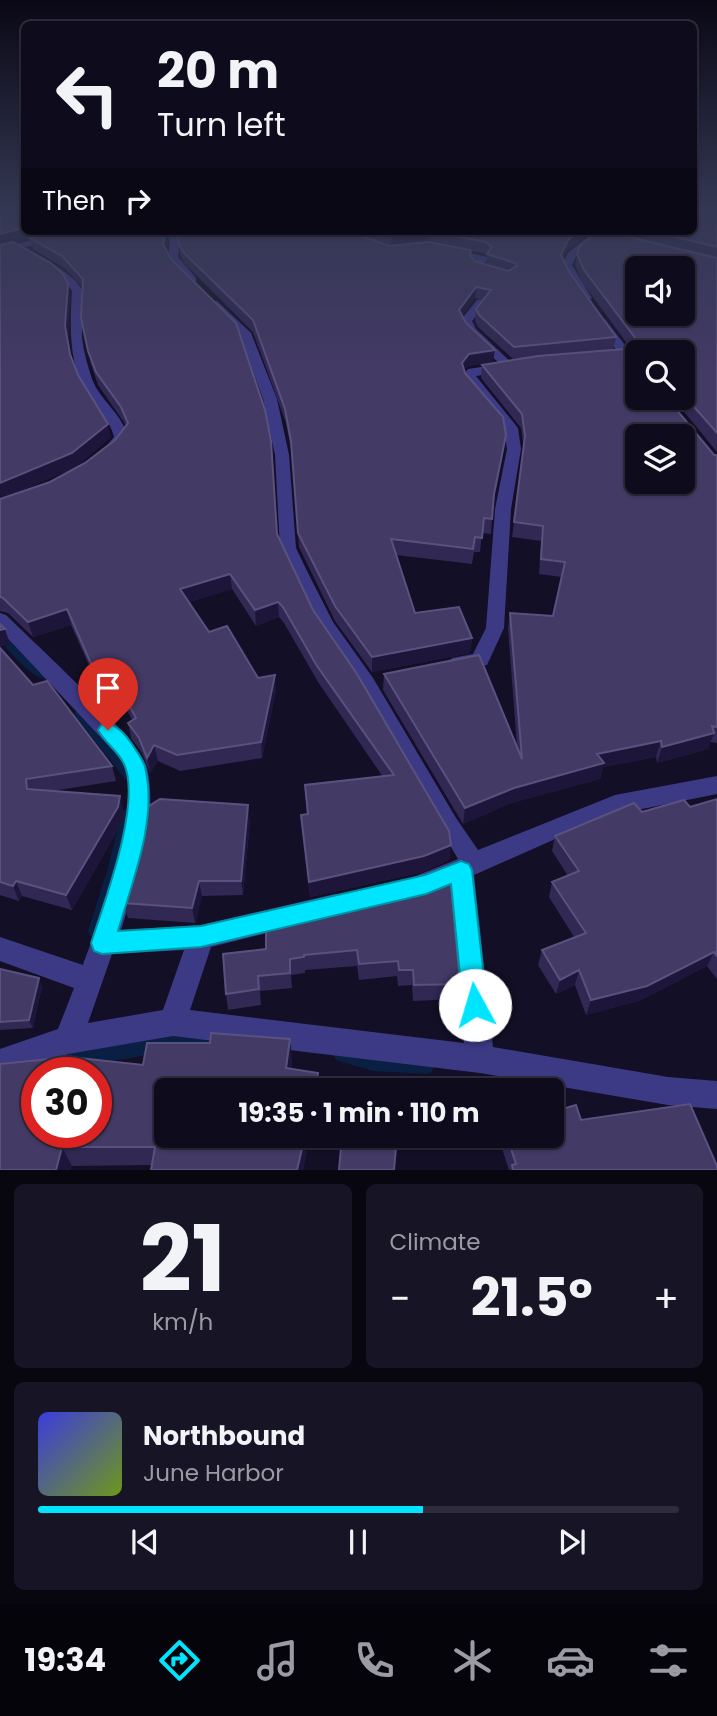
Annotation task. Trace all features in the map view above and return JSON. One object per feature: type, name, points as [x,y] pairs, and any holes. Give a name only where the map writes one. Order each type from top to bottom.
[{"type":"street","points":[[39,260],[78,291],[76,339],[86,379],[94,396],[118,424],[121,438],[112,450],[94,463]]},
{"type":"street","points":[[175,260],[178,266],[245,333],[276,423],[282,455],[288,548],[325,624],[373,681],[468,868],[480,1059]]},
{"type":"street","points":[[483,260],[476,265],[478,268],[508,277]]},
{"type":"street","points":[[570,260],[567,265],[575,283],[617,355],[625,361]]},
{"type":"street","points":[[443,666],[480,660],[495,628],[503,509],[514,449],[511,428],[471,381],[469,375],[516,365],[471,331],[466,321],[481,302]]},
{"type":"street","points":[[0,619],[122,745],[135,766],[138,790],[135,838],[68,1040]]},
{"type":"street","points":[[399,890],[426,884],[468,868],[602,809],[644,797],[692,792],[717,785]]},
{"type":"street","points":[[102,943],[201,937],[360,900]]},
{"type":"street","points":[[173,1023],[201,937]]},
{"type":"street","points":[[0,949],[89,980]]},
{"type":"street","points":[[0,1063],[68,1040],[173,1023],[480,1059],[668,1091],[717,1094]]},
{"type":"building","points":[[0,260],[45,260],[63,274],[68,284],[65,326],[70,354],[78,375],[108,424],[72,453],[0,483]]},
{"type":"building","points":[[65,260],[172,260],[236,323],[265,410],[271,441],[277,534],[313,610],[357,674],[449,831],[451,845],[424,856],[309,882],[301,815],[308,814],[305,785],[394,775],[317,666],[283,607],[278,602],[255,610],[230,574],[180,589],[209,632],[227,626],[258,678],[275,675],[261,742],[177,755],[154,745],[147,758],[139,738],[128,723],[136,718],[105,662],[92,666],[67,609],[28,622],[0,597],[0,499],[50,482],[85,463],[115,440],[128,423],[121,407],[96,372],[88,351],[81,318],[83,279]]},
{"type":"building","points":[[191,260],[473,260],[508,271],[517,266],[504,260],[563,260],[616,337],[514,347],[479,315],[476,309],[491,290],[476,287],[459,310],[466,323],[495,350],[469,354],[462,363],[465,373],[503,417],[506,435],[494,494],[492,519],[484,518],[482,538],[475,537],[473,549],[391,539],[415,613],[459,607],[472,638],[372,657],[335,606],[298,533],[291,441],[285,409],[253,320]]},
{"type":"building","points":[[579,260],[625,260],[625,324],[584,270]]},
{"type":"building","points":[[695,260],[717,260],[717,433],[695,408],[695,340],[637,340],[626,326],[695,326]]},
{"type":"building","points":[[624,349],[625,410],[677,410],[688,424],[625,424],[625,494],[695,494],[695,432],[714,455],[717,455],[717,727],[712,726],[714,733],[662,747],[661,741],[597,754],[604,763],[514,788],[465,808],[384,674],[479,655],[522,759],[510,613],[553,616],[565,562],[541,559],[543,526],[514,522],[525,436],[522,414],[482,365],[538,356]]},
{"type":"building","points":[[0,648],[33,685],[47,681],[112,766],[26,779],[27,789],[120,796],[118,807],[66,895],[16,881],[13,886],[0,882]]},
{"type":"building","points":[[160,799],[248,805],[241,881],[199,881],[192,908],[123,903],[149,806]]},
{"type":"building","points":[[717,799],[717,956],[714,952],[647,986],[591,1000],[579,970],[560,980],[542,950],[586,933],[552,882],[579,871],[555,836],[634,803],[642,812],[684,800],[690,807]]},
{"type":"building","points":[[450,873],[460,984],[414,985],[413,970],[399,970],[398,961],[359,964],[357,950],[304,955],[290,959],[290,973],[258,976],[259,989],[226,994],[223,954],[266,949],[266,920],[313,914],[312,909],[428,881]]},
{"type":"building","points":[[0,969],[39,978],[29,1020],[0,1022]]},
{"type":"building","points":[[211,1033],[290,1039],[286,1068],[318,1073],[317,1078],[154,1078],[154,1147],[112,1147],[112,1062],[143,1065],[147,1043],[210,1043]]},
{"type":"building","points":[[21,1062],[21,1148],[62,1148],[56,1170],[0,1170],[0,1064]]},
{"type":"building","points":[[690,1104],[717,1170],[513,1170],[512,1165],[516,1164],[511,1148],[564,1148],[564,1108],[576,1105],[581,1120]]},
{"type":"building","points":[[155,1148],[302,1148],[297,1170],[151,1170]]},
{"type":"building","points":[[341,1148],[396,1148],[394,1170],[339,1170]]},
{"type":"waterway","points":[[0,635],[26,662],[46,677]]},
{"type":"waterway","points":[[80,714],[129,776]]},
{"type":"waterway","points":[[95,931],[115,868],[127,814]]},
{"type":"waterway","points":[[86,1057],[209,1037]]},
{"type":"waterway","points":[[341,1055],[373,1063],[426,1066]]},
{"type":"route","points":[[108,730],[122,745],[135,766],[138,790],[135,838],[102,943],[201,937],[426,884],[461,870],[475,1005]]}]
